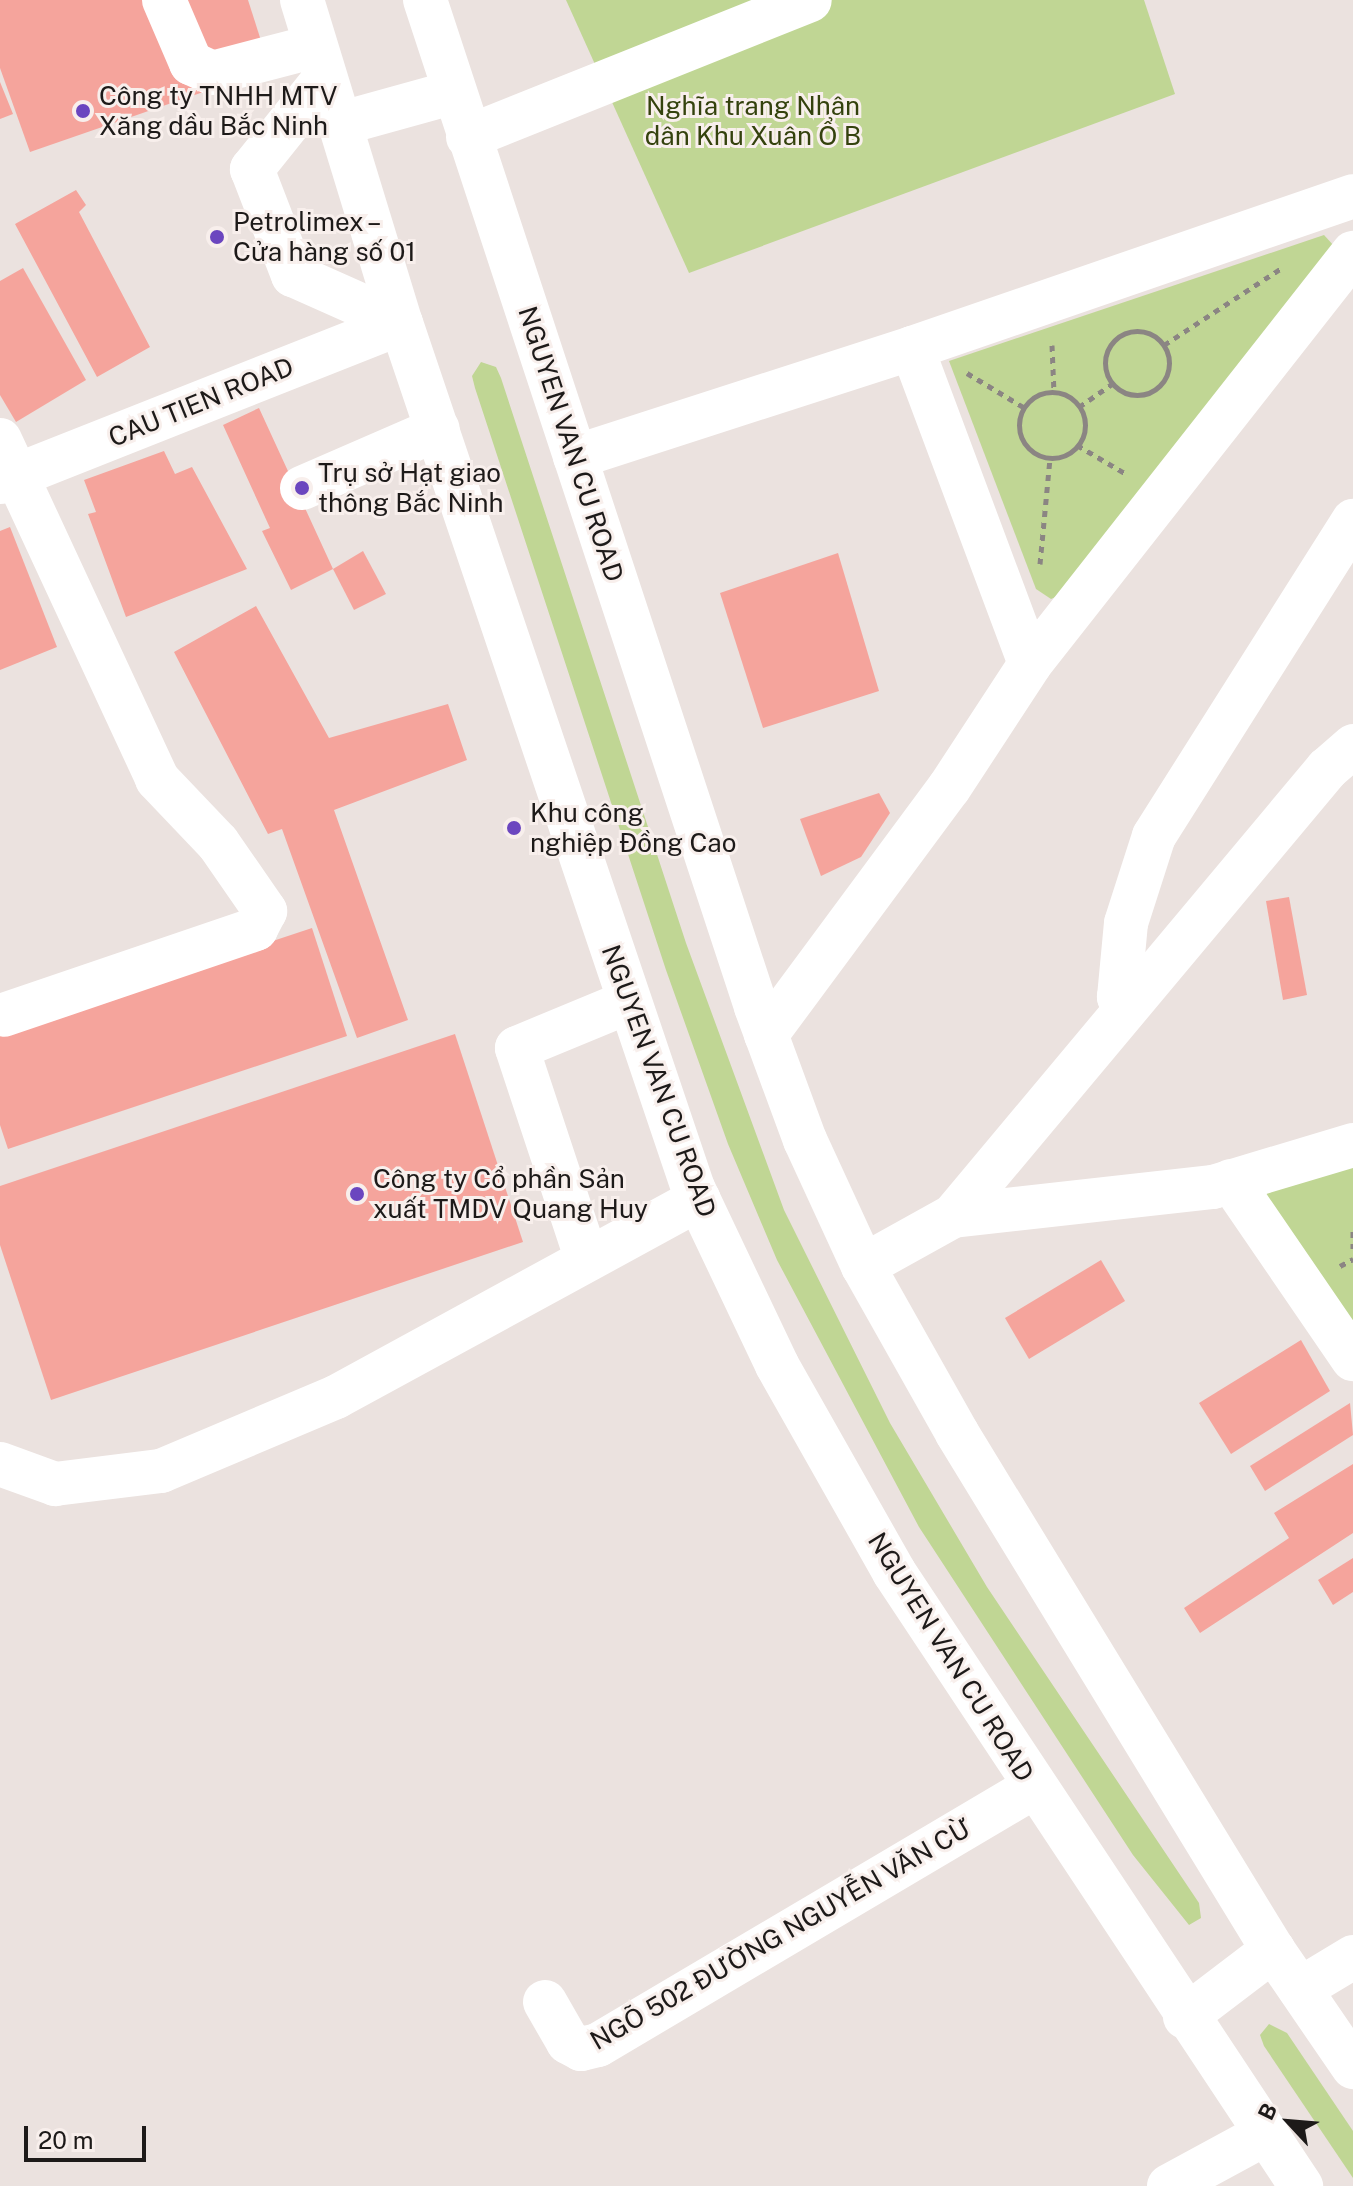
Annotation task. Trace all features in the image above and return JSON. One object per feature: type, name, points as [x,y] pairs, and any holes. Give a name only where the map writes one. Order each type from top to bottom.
[{"type":"main road","points":[[164,0],[191,63],[212,73],[321,62]]},
{"type":"main road","name":"NGUYEN VAN CU ROAD","points":[[302,0],[401,323],[628,1002],[699,1199],[777,1365],[894,1572],[1185,2017],[1301,2186]]},
{"type":"main road","name":"NGUYEN VAN CU ROAD","points":[[425,0],[766,1035],[805,1140],[863,1266],[957,1433],[1273,1950],[1353,2067]]},
{"type":"main road","points":[[468,137],[810,0]]},
{"type":"main road","points":[[321,62],[252,169],[293,275],[401,323]]},
{"type":"main road","points":[[339,124],[454,92]]},
{"type":"main road","points":[[575,457],[912,348],[1353,196]]},
{"type":"main road","points":[[766,1035],[931,813],[1030,664],[1353,253]]},
{"type":"main road","name":"CAU TIEN ROAD","points":[[6,466],[401,323]]},
{"type":"main road","points":[[912,348],[1030,664]]},
{"type":"main road","points":[[302,488],[438,429]]},
{"type":"main road","points":[[4,1015],[256,929],[265,911],[218,843],[157,779],[6,466]]},
{"type":"main road","points":[[1124,1011],[1119,997],[1126,923],[1154,836],[1353,521]]},
{"type":"main road","points":[[863,1266],[953,1216],[1327,769],[1353,746]]},
{"type":"main road","points":[[586,1257],[517,1048],[628,1002]]},
{"type":"main road","points":[[953,1216],[1231,1181],[1353,1145]]},
{"type":"main road","points":[[1231,1181],[1353,1359]]},
{"type":"main road","points":[[0,1464],[55,1484],[161,1471],[336,1397],[586,1257],[699,1199]]},
{"type":"main road","name":"NGÕ 502 ĐƯỜNG NGUYỄN VĂN CỪ","points":[[545,2002],[568,2042],[581,2049],[598,2045],[1034,1787]]},
{"type":"main road","points":[[1185,2017],[1273,1950]]},
{"type":"main road","points":[[1300,1989],[1353,1957]]},
{"type":"main road","points":[[1169,2186],[1267,2133]]},
{"type":"path","points":[[1164,345],[1283,267]]},
{"type":"path","points":[[1144,331],[1164,345],[1168,372],[1156,389],[1135,395],[1112,384],[1105,358],[1115,339],[1144,331]]},
{"type":"path","points":[[1051,336],[1054,392]]},
{"type":"path","points":[[957,367],[1025,408]]},
{"type":"path","points":[[1079,407],[1112,384]]},
{"type":"path","points":[[1054,392],[1068,396],[1079,407],[1084,430],[1077,445],[1065,456],[1050,458],[1024,442],[1020,421],[1025,408],[1037,395],[1054,392]]},
{"type":"path","points":[[1077,445],[1132,478]]},
{"type":"path","points":[[1039,568],[1050,458]]},
{"type":"path","points":[[1353,1231],[1353,1251]]},
{"type":"green space","name":"Nghĩa trang Nhân dân Khu Xuân Ổ B","points":[[566,0],[1144,0],[1175,94],[689,273]]},
{"type":"green space","points":[[1324,235],[1335,247],[1058,596],[1051,599],[1036,589],[949,361]]},
{"type":"green space","points":[[481,362],[496,367],[501,378],[686,943],[784,1210],[890,1423],[987,1587],[1199,1903],[1201,1918],[1189,1925],[1133,1855],[919,1527],[777,1260],[728,1144],[666,970],[475,388],[472,376]]},
{"type":"green space","points":[[1353,1164],[1353,1340],[1265,1196],[1271,1188]]},
{"type":"green space","points":[[1269,2024],[1287,2033],[1353,2131],[1353,2178],[1264,2046],[1260,2035]]},
{"type":"building","name":"Công ty TNHH MTV Xăng dầu Bắc Ninh","points":[[0,0],[248,0],[270,69],[30,152],[0,68]]},
{"type":"building","points":[[0,82],[13,114],[0,119]]},
{"type":"building","points":[[76,190],[86,205],[79,212],[150,347],[97,377],[15,224]]},
{"type":"building","points":[[23,268],[86,380],[16,422],[0,395],[0,281]]},
{"type":"building","points":[[259,408],[333,569],[291,590],[262,531],[270,528],[223,425]]},
{"type":"building","points":[[164,451],[175,474],[192,467],[247,569],[126,617],[88,514],[96,512],[84,480]]},
{"type":"building","points":[[10,527],[57,647],[0,670],[0,531]]},
{"type":"building","points":[[363,551],[386,594],[354,610],[333,569]]},
{"type":"building","points":[[838,553],[879,691],[763,728],[720,593]]},
{"type":"building","points":[[256,606],[329,738],[448,704],[467,760],[334,810],[408,1020],[357,1038],[282,829],[268,834],[174,652]]},
{"type":"building","points":[[879,793],[890,813],[861,857],[821,876],[800,819]]},
{"type":"building","points":[[1289,897],[1307,995],[1283,1000],[1266,901]]},
{"type":"building","points":[[312,928],[347,1036],[8,1149],[0,1125],[0,1032]]},
{"type":"building","points":[[455,1034],[523,1242],[51,1400],[0,1245],[0,1186]]},
{"type":"building","points":[[1101,1260],[1125,1301],[1029,1359],[1005,1318]]},
{"type":"building","points":[[1301,1340],[1330,1391],[1231,1454],[1199,1403]]},
{"type":"building","points":[[1350,1403],[1353,1435],[1265,1491],[1250,1466]]},
{"type":"building","points":[[1353,1464],[1353,1533],[1200,1633],[1184,1608],[1289,1538],[1274,1513]]},
{"type":"building","points":[[1353,1558],[1353,1592],[1333,1605],[1318,1580]]},
{"type":"place","name":"Công ty TNHH MTV Xăng dầu Bắc Ninh","points":[[83,111]]},
{"type":"place","name":"Petrolimex – Cửa hàng số 01","points":[[217,237]]},
{"type":"place","name":"Trụ sở Hạt giao thông Bắc Ninh","points":[[302,488]]},
{"type":"place","name":"Khu công nghiệp Đồng Cao","points":[[514,828]]},
{"type":"place","name":"Công ty Cổ phần Sản xuất TMDV Quang Huy","points":[[357,1194]]}]
